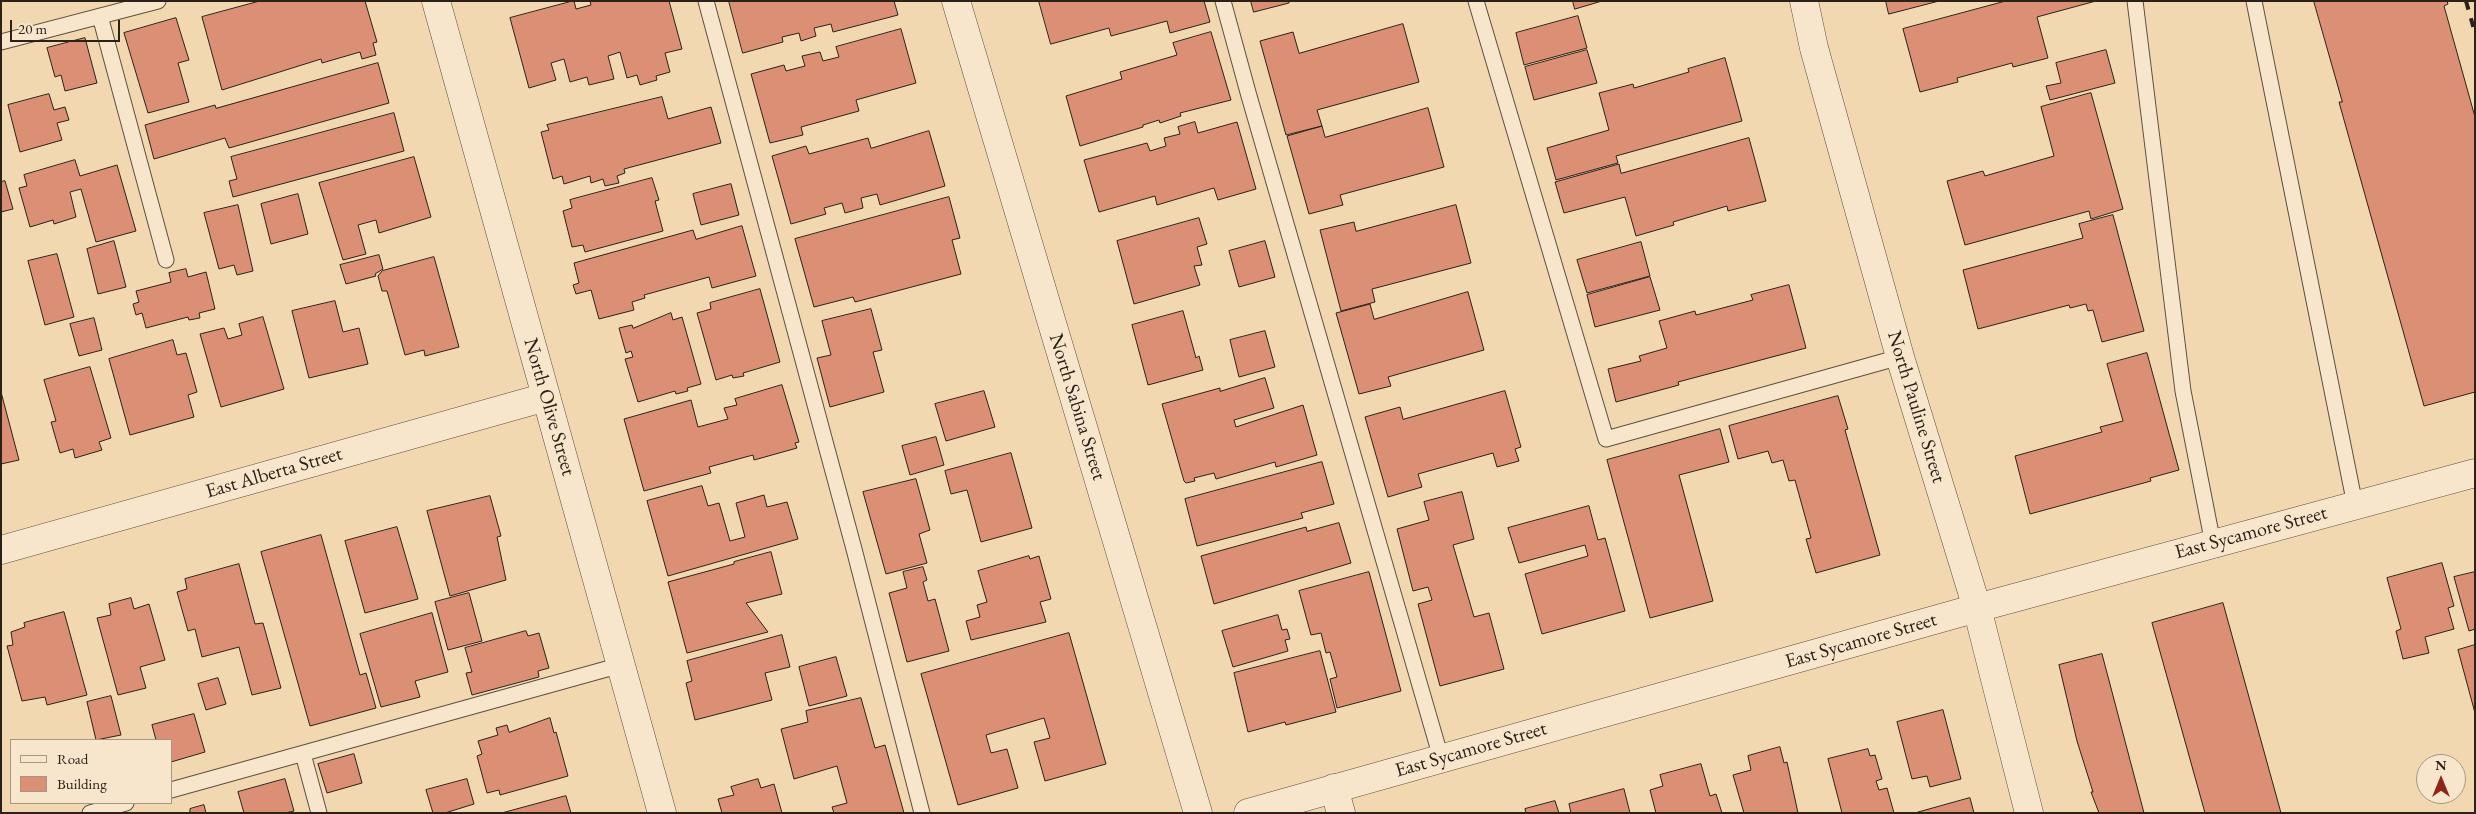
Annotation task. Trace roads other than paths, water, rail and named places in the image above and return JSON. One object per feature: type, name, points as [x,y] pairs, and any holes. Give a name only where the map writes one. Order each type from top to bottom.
[{"type":"street","name":"North Olive Street","points":[[436,1],[662,813]]},
{"type":"street","name":"North Sabina Street","points":[[956,1],[1198,813]]},
{"type":"street","name":"North Pauline Street","points":[[1804,1],[1814,48],[1900,357],[1977,608],[2029,813]]},
{"type":"street","name":"East Alberta Street","points":[[1,550],[546,397]]},
{"type":"street","name":"East Sycamore Street","points":[[1248,813],[1338,801],[1441,758],[1977,608],[2475,473]]},
{"type":"lane","points":[[1,42],[158,1]]},
{"type":"lane","points":[[706,1],[854,548],[922,813]]},
{"type":"lane","points":[[1223,1],[1248,96],[1441,758]]},
{"type":"lane","points":[[1476,1],[1606,439],[1900,357]]},
{"type":"lane","points":[[2135,1],[2183,391],[2213,544]]},
{"type":"lane","points":[[2254,1],[2355,505]]},
{"type":"lane","points":[[100,16],[166,260]]},
{"type":"lane","points":[[172,790],[621,666]]},
{"type":"lane","points":[[303,754],[319,813]]},
{"type":"lane","points":[[90,813],[122,804]]},
{"type":"railway","points":[[2466,1],[2475,33]]}]
